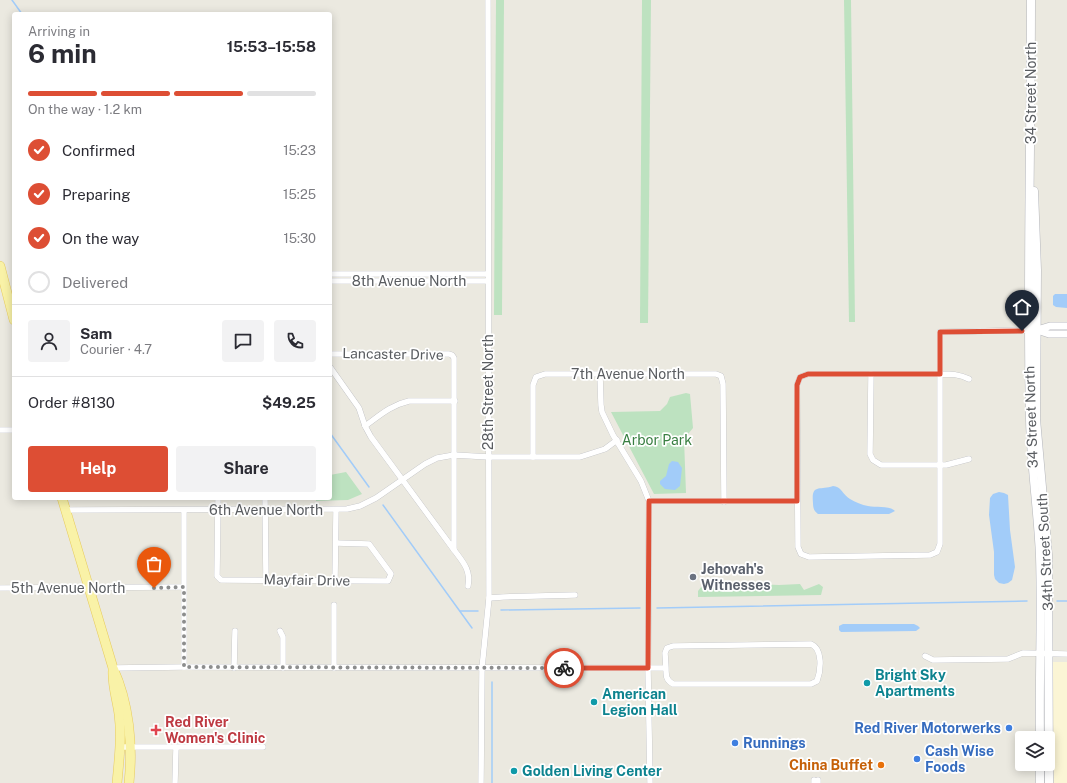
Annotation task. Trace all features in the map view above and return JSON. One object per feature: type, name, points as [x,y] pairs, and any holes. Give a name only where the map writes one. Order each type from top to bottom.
[{"type":"main road","name":"34 Street North","points":[[1031,0],[1029,221],[1033,330],[1030,442],[1040,555],[1040,731]]},
{"type":"main road","points":[[0,266],[12,312]]},
{"type":"main road","name":"34th Street South","points":[[1033,330],[1036,419],[1048,555],[1048,731]]},
{"type":"main road","points":[[63,500],[88,588],[118,680],[126,712],[130,748],[129,783]]},
{"type":"main road","points":[[113,668],[112,682],[119,714],[120,748],[117,783]]},
{"type":"main road","points":[[1040,771],[1040,783]]},
{"type":"main road","name":"34th Street South","points":[[1048,771],[1048,783]]},
{"type":"street","name":"28th Street North","points":[[480,783],[482,668],[489,598],[487,281],[488,0]]},
{"type":"street","name":"8th Avenue North","points":[[332,274],[487,274]]},
{"type":"street","name":"8th Avenue North","points":[[332,281],[487,281]]},
{"type":"street","points":[[969,379],[954,374],[940,374],[871,374],[808,374],[800,377],[797,385],[797,501],[798,547],[801,554],[809,557],[930,555],[937,552],[940,544],[940,374],[940,332],[1033,330],[1050,326],[1067,326]]},
{"type":"street","points":[[1033,330],[1049,334],[1067,334]]},
{"type":"street","name":"Lancaster Drive","points":[[332,354],[449,354],[454,358],[454,550]]},
{"type":"street","name":"Lancaster Drive","points":[[332,370],[359,408],[365,426],[371,437],[466,566],[470,577],[468,586]]},
{"type":"street","name":"7th Avenue North","points":[[533,457],[533,386],[536,377],[545,374],[710,374],[721,376],[723,384],[724,502]]},
{"type":"street","points":[[871,374],[870,454],[873,460],[881,465],[946,465],[969,459]]},
{"type":"street","points":[[600,375],[602,412],[641,481],[649,501],[648,668],[650,783]]},
{"type":"street","points":[[365,426],[390,408],[409,401],[455,401]]},
{"type":"street","points":[[0,430],[12,430]]},
{"type":"street","name":"6th Avenue North","points":[[66,510],[347,509],[360,506],[376,498],[425,464],[437,458],[454,455],[488,457],[580,457],[605,449],[617,440]]},
{"type":"street","name":"Mayfair Drive","points":[[218,500],[217,576],[221,580],[388,581],[391,574],[369,544],[336,543]]},
{"type":"street","points":[[265,500],[266,580]]},
{"type":"street","points":[[649,501],[797,501]]},
{"type":"street","points":[[184,510],[184,667]]},
{"type":"street","points":[[335,581],[336,510]]},
{"type":"street","name":"5th Avenue North","points":[[0,588],[184,587]]},
{"type":"street","points":[[489,598],[575,595]]},
{"type":"street","points":[[334,605],[334,668]]},
{"type":"street","points":[[234,668],[235,631]]},
{"type":"street","points":[[280,631],[283,637],[283,668]]},
{"type":"street","points":[[811,644],[816,646],[819,652],[819,675],[817,681],[811,684],[673,684],[668,682],[666,677],[666,668],[665,653],[667,648],[672,646],[811,644]]},
{"type":"street","points":[[925,656],[933,660],[1008,659],[1023,653],[1067,654]]},
{"type":"street","points":[[113,668],[666,668]]},
{"type":"street","points":[[120,748],[263,747]]},
{"type":"street","points":[[175,783],[176,748]]},
{"type":"shaded area","points":[[1052,662],[1067,662],[1067,783],[1054,783],[1055,731],[1053,731]]},
{"type":"green space","points":[[496,0],[504,0],[502,315],[494,315]]},
{"type":"green space","points":[[642,0],[651,0],[648,323],[640,323]]},
{"type":"green space","points":[[844,0],[851,0],[855,322],[849,322]]},
{"type":"green space","name":"Arbor Park","points":[[686,393],[690,394],[693,428],[684,439],[686,493],[654,494],[611,412],[660,411],[667,404],[670,397]]},
{"type":"green space","points":[[346,472],[362,494],[348,500],[316,501],[332,500],[332,475]]},
{"type":"green space","points":[[800,584],[804,590],[819,584],[823,587],[821,595],[698,597],[698,591],[702,586]]},
{"type":"water","points":[[1055,294],[1067,294],[1067,308],[1056,307],[1053,305],[1053,296]]},
{"type":"water","points":[[672,461],[678,462],[682,468],[680,486],[675,490],[665,489],[660,484],[660,481],[666,476],[669,464]]},
{"type":"water","points":[[833,486],[838,487],[852,500],[866,506],[889,508],[895,511],[889,514],[818,514],[814,508],[813,493],[817,489]]},
{"type":"water","points":[[999,492],[1008,495],[1010,530],[1015,567],[1012,580],[1004,584],[999,583],[995,579],[994,575],[994,552],[989,515],[990,498],[993,494]]},
{"type":"water","points":[[843,624],[914,624],[920,628],[916,631],[841,632],[839,630],[839,626]]},
{"type":"waterway","points":[[12,0],[21,12]]},
{"type":"waterway","points":[[332,436],[369,487]]},
{"type":"waterway","points":[[383,505],[472,628]]},
{"type":"waterway","points":[[657,608],[1027,601]]},
{"type":"waterway","points":[[1057,601],[1067,601]]},
{"type":"waterway","points":[[501,610],[640,608]]},
{"type":"waterway","points":[[460,611],[478,611]]},
{"type":"waterway","points":[[492,682],[492,783]]},
{"type":"way so far","points":[[154,588],[184,587],[184,667],[564,668]]},
{"type":"place","name":"Jehovah's Witnesses","points":[[693,577]]},
{"type":"place","name":"Bright Sky Apartments","points":[[867,683]]},
{"type":"place","name":"American Legion Hall","points":[[594,702]]},
{"type":"place","name":"Red River Motorwerks","points":[[1009,728]]},
{"type":"place","name":"Red River Women's Clinic","points":[[156,730]]},
{"type":"place","name":"Runnings","points":[[735,743]]},
{"type":"place","name":"Cash Wise Foods","points":[[917,759]]},
{"type":"place","name":"China Buffet","points":[[881,765]]},
{"type":"place","name":"Golden Living Center","points":[[514,771]]},
{"type":"route","points":[[564,668],[648,668],[649,501],[797,501],[797,385],[800,377],[808,374],[940,374],[940,332],[1022,331]]}]
